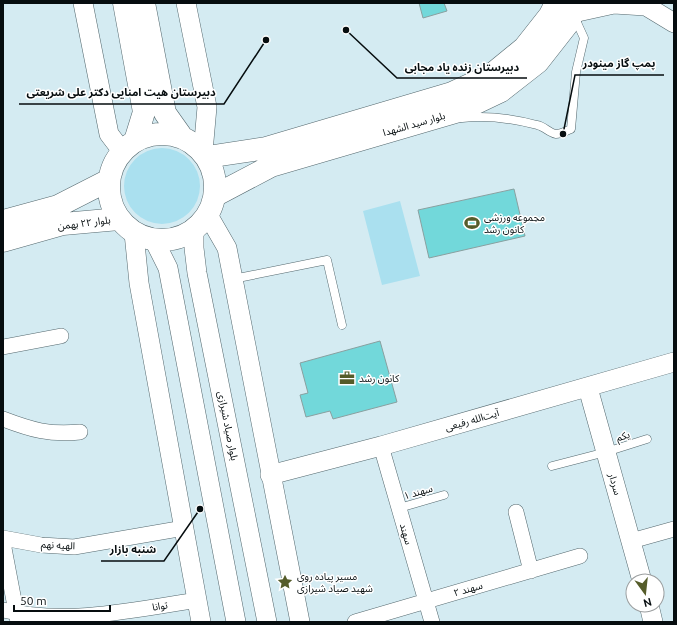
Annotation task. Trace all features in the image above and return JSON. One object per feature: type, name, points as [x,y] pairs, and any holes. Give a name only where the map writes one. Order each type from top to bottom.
[{"type":"main road","points":[[124,3],[144,112],[129,146],[114,163],[109,180],[110,201],[136,231],[175,240],[206,213],[215,175],[205,155],[193,144],[182,137],[166,134],[150,135],[129,146]]},
{"type":"main road","points":[[144,3],[165,113],[182,137]]},
{"type":"main road","name":"بلوار سید الشهدا","points":[[205,155],[266,148],[452,93],[491,75],[524,48],[550,15],[569,6]]},
{"type":"main road","name":"بلوار سید الشهدا","points":[[206,213],[271,166],[459,111],[501,91],[538,62],[567,25],[569,6]]},
{"type":"main road","name":"بلوار ۲۲ بهمن","points":[[3,221],[58,206],[109,180]]},
{"type":"main road","name":"بلوار ۲۲ بهمن","points":[[3,241],[63,224],[136,231]]},
{"type":"street","points":[[83,3],[109,134],[129,146]]},
{"type":"street","points":[[186,3],[207,107],[205,155]]},
{"type":"street","points":[[569,6],[614,4],[643,5],[674,22]]},
{"type":"street","points":[[206,213],[227,248],[270,475],[300,622]]},
{"type":"street","name":"بلوار صیاد شیرازی","points":[[206,213],[194,248],[197,273],[267,622]]},
{"type":"street","points":[[136,231],[139,283],[201,622]]},
{"type":"street","points":[[136,231],[168,268],[236,622]]},
{"type":"street","points":[[3,347],[61,336]]},
{"type":"street","name":"آیت‌الله رفیعی","points":[[270,475],[381,446],[588,388],[674,362]]},
{"type":"street","name":"سردار","points":[[588,388],[640,573]]},
{"type":"street","points":[[3,419],[38,431],[58,434],[80,432]]},
{"type":"street","name":"سهند","points":[[381,446],[432,622]]},
{"type":"street","points":[[516,512],[531,571]]},
{"type":"street","name":"الهیه نهم","points":[[3,538],[41,545],[74,547],[184,528]]},
{"type":"street","points":[[631,541],[674,529]]},
{"type":"street","points":[[3,543],[12,615]]},
{"type":"street","name":"سهند ۲","points":[[355,622],[580,556]]},
{"type":"street","name":"توانا","points":[[12,615],[53,617],[82,616],[197,600]]},
{"type":"lane","points":[[392,130],[471,117],[539,125],[552,133],[559,134],[571,129],[576,72],[584,38],[569,6]]},
{"type":"lane","points":[[232,279],[327,260],[342,325]]},
{"type":"lane","name":"یکم","points":[[552,466],[606,452],[647,439]]},
{"type":"lane","name":"سهند ۱","points":[[399,508],[444,495]]},
{"type":"shaded area","points":[[162,148],[177,151],[189,159],[197,171],[200,186],[197,201],[189,213],[177,221],[162,224],[147,221],[135,213],[127,201],[124,186],[127,171],[135,159],[147,151]]},
{"type":"shaded area","points":[[400,201],[420,276],[382,285],[363,211]]},
{"type":"building","points":[[419,3],[444,3],[447,11],[423,18]]},
{"type":"building","name":"مجموعه ورزشی کانون رشد","points":[[514,189],[525,236],[429,258],[418,210]]},
{"type":"building","name":"کانون رشد","points":[[380,341],[397,402],[333,419],[330,411],[306,417],[300,395],[308,393],[300,363]]},
{"type":"place","name":"دبیرستان زنده یاد مجابی","points":[[346,30]]},
{"type":"place","name":"دبیرستان هیت امنایی دکتر علی شریعتی","points":[[266,40]]},
{"type":"place","name":"پمپ گاز مینودر","points":[[563,134]]},
{"type":"place","name":"مجموعه ورزشی کانون رشد","points":[[472,223]]},
{"type":"place","name":"کانون رشد","points":[[347,378]]},
{"type":"place","name":"شنبه بازار","points":[[200,509]]},
{"type":"place","name":"مسیر پیاده روی شهید صیاد شیرازی","points":[[285,582]]}]
